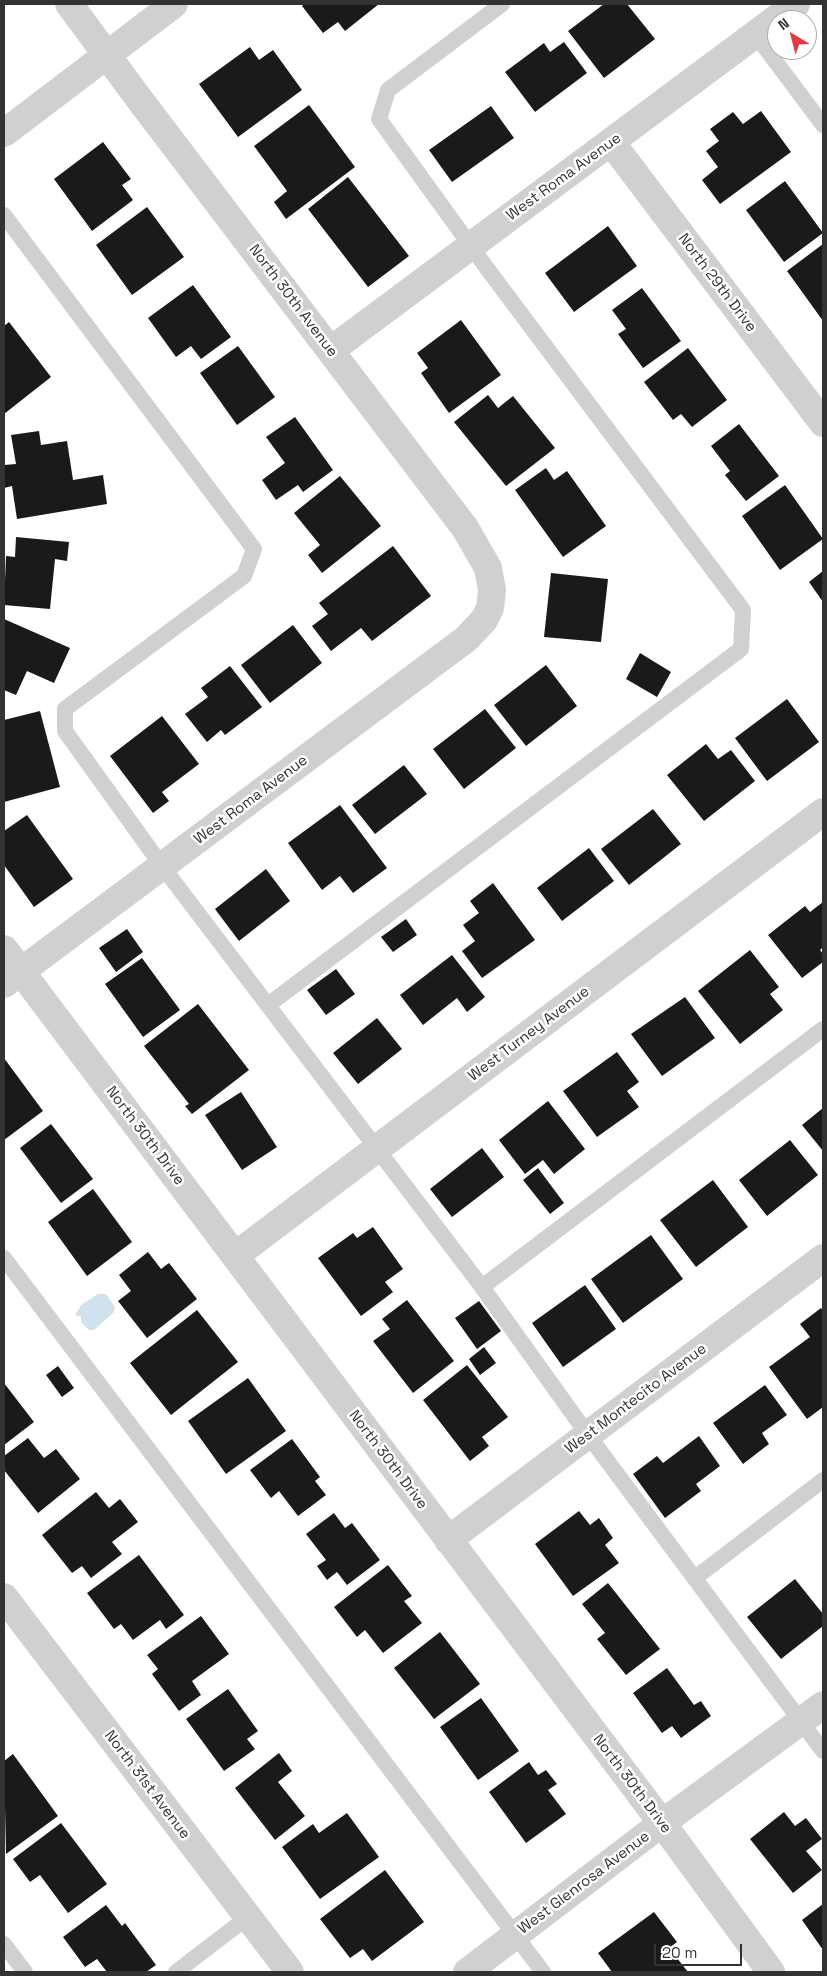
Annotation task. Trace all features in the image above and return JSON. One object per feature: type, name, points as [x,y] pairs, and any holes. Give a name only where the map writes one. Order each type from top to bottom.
[{"type":"street","name":"North 30th Avenue","points":[[70,4],[479,548],[488,568],[492,590],[490,608]]},
{"type":"street","points":[[4,133],[174,4]]},
{"type":"street","name":"West Roma Avenue","points":[[331,350],[796,4]]},
{"type":"street","name":"North 29th Drive","points":[[611,142],[823,423]]},
{"type":"street","name":"West Roma Avenue","points":[[12,977],[438,661],[466,639],[484,620],[490,608]]},
{"type":"street","name":"West Turney Avenue","points":[[236,1255],[823,812]]},
{"type":"street","name":"North 30th Drive","points":[[4,949],[12,977],[236,1255],[662,1823],[771,1972]]},
{"type":"street","name":"West Montecito Avenue","points":[[448,1540],[823,1258]]},
{"type":"street","name":"North 31st Avenue","points":[[4,1596],[290,1972]]},
{"type":"street","name":"West Glenrosa Avenue","points":[[467,1972],[662,1823],[823,1705]]},
{"type":"lane","points":[[268,1005],[741,649],[743,610],[471,246],[379,119],[388,90],[502,4]]},
{"type":"lane","points":[[755,34],[823,125]]},
{"type":"lane","points":[[4,215],[254,549],[244,576],[65,709],[65,731],[162,866],[482,1287],[588,1435],[823,1751]]},
{"type":"lane","points":[[482,1287],[823,1029]]},
{"type":"lane","points":[[4,1258],[543,1972]]},
{"type":"lane","points":[[695,1578],[823,1480]]},
{"type":"lane","points":[[176,1972],[248,1918]]},
{"type":"lane","points":[[4,1944],[25,1972]]},
{"type":"water","points":[[98,1294],[106,1294],[115,1307],[114,1312],[94,1330],[89,1330],[81,1322],[81,1317],[75,1315],[81,1305]]},
{"type":"building","points":[[304,4],[379,4],[345,31],[338,22],[323,33],[302,6]]},
{"type":"building","points":[[604,4],[627,4],[655,39],[604,78],[568,31]]},
{"type":"building","points":[[564,42],[587,73],[535,112],[505,72],[544,43],[550,52]]},
{"type":"building","points":[[250,47],[259,60],[273,50],[302,90],[238,137],[199,84]]},
{"type":"building","points":[[309,105],[355,167],[286,219],[274,202],[287,191],[254,146]]},
{"type":"building","points":[[491,106],[514,138],[452,182],[429,150]]},
{"type":"building","points":[[761,111],[791,152],[720,204],[702,180],[718,167],[706,151],[719,141],[710,129],[733,112],[743,124]]},
{"type":"building","points":[[103,142],[131,179],[122,185],[133,200],[92,231],[54,179]]},
{"type":"building","points":[[348,177],[409,256],[368,287],[308,209]]},
{"type":"building","points":[[785,181],[823,233],[784,262],[746,210]]},
{"type":"building","points":[[147,207],[184,257],[132,295],[96,245]]},
{"type":"building","points":[[608,226],[637,266],[574,312],[545,273]]},
{"type":"building","points":[[823,244],[823,321],[787,271]]},
{"type":"building","points":[[193,285],[231,337],[201,359],[191,346],[176,357],[148,318]]},
{"type":"building","points":[[642,288],[681,341],[643,368],[618,334],[626,329],[612,310]]},
{"type":"building","points":[[461,320],[501,375],[449,413],[421,373],[428,368],[417,353]]},
{"type":"building","points":[[9,322],[51,377],[4,414],[4,326]]},
{"type":"building","points":[[238,346],[275,397],[237,425],[200,373]]},
{"type":"building","points":[[688,348],[727,400],[692,427],[681,414],[673,420],[644,382]]},
{"type":"building","points":[[488,395],[498,408],[513,396],[555,448],[506,486],[454,422]]},
{"type":"building","points":[[295,417],[333,470],[303,492],[298,485],[276,500],[262,480],[285,463],[266,437]]},
{"type":"building","points":[[739,424],[779,476],[746,501],[725,475],[730,471],[711,446]]},
{"type":"building","points":[[39,431],[41,445],[67,441],[73,480],[103,475],[107,504],[17,519],[12,486],[4,488],[4,465],[16,464],[11,435]]},
{"type":"building","points":[[546,468],[554,480],[567,471],[606,526],[563,557],[515,490]]},
{"type":"building","points":[[340,476],[381,526],[322,573],[308,555],[320,545],[294,513]]},
{"type":"building","points":[[785,485],[823,539],[780,570],[742,516]]},
{"type":"building","points":[[16,537],[69,542],[67,561],[55,559],[50,609],[4,605],[6,556],[15,557]]},
{"type":"building","points":[[393,546],[431,596],[372,641],[361,628],[331,651],[312,626],[328,614],[319,603]]},
{"type":"building","points":[[823,571],[823,602],[809,582]]},
{"type":"building","points":[[551,573],[608,579],[601,642],[544,637]]},
{"type":"building","points":[[4,619],[70,648],[54,683],[27,671],[16,695],[4,690]]},
{"type":"building","points":[[293,625],[322,663],[270,703],[241,665]]},
{"type":"building","points":[[640,653],[671,672],[657,697],[626,679]]},
{"type":"building","points":[[546,665],[577,706],[526,746],[494,705]]},
{"type":"building","points":[[230,666],[262,707],[225,735],[221,730],[207,742],[185,714],[208,697],[201,688]]},
{"type":"building","points":[[787,699],[819,742],[767,781],[735,738]]},
{"type":"building","points":[[485,709],[516,748],[464,789],[433,749]]},
{"type":"building","points":[[40,711],[60,787],[4,802],[4,720]]},
{"type":"building","points":[[162,716],[199,764],[162,792],[169,801],[153,813],[110,756]]},
{"type":"building","points":[[706,744],[718,759],[731,750],[755,781],[704,821],[667,775]]},
{"type":"building","points":[[404,765],[427,794],[375,834],[352,805]]},
{"type":"building","points":[[340,805],[387,868],[353,893],[340,876],[322,890],[288,843]]},
{"type":"building","points":[[653,809],[681,844],[629,885],[601,849]]},
{"type":"building","points":[[27,815],[73,879],[34,907],[4,865],[4,831]]},
{"type":"building","points":[[589,848],[614,881],[562,921],[537,888]]},
{"type":"building","points":[[266,869],[290,901],[239,941],[215,909]]},
{"type":"building","points":[[493,883],[535,940],[482,978],[462,951],[475,941],[463,925],[479,913],[470,901]]},
{"type":"building","points":[[823,902],[823,947],[820,950],[823,954],[823,962],[802,978],[768,935],[805,906],[810,912]]},
{"type":"building","points":[[406,919],[417,935],[393,952],[381,937]]},
{"type":"building","points":[[127,929],[143,952],[116,972],[99,948]]},
{"type":"building","points":[[750,950],[779,987],[770,994],[783,1010],[740,1044],[698,991]]},
{"type":"building","points":[[452,955],[485,997],[467,1012],[457,998],[423,1025],[400,995]]},
{"type":"building","points":[[142,958],[180,1010],[143,1037],[105,984]]},
{"type":"building","points":[[336,969],[355,994],[326,1015],[307,990]]},
{"type":"building","points":[[685,997],[715,1038],[662,1076],[631,1034]]},
{"type":"building","points":[[198,1004],[249,1070],[192,1114],[185,1106],[189,1104],[144,1046]]},
{"type":"building","points":[[377,1018],[402,1049],[358,1084],[333,1053]]},
{"type":"building","points":[[617,1052],[639,1082],[627,1091],[639,1107],[597,1137],[563,1091]]},
{"type":"building","points":[[4,1058],[43,1111],[4,1140]]},
{"type":"building","points":[[241,1092],[277,1147],[242,1170],[205,1115]]},
{"type":"building","points":[[548,1101],[585,1149],[554,1174],[543,1160],[525,1174],[499,1140]]},
{"type":"building","points":[[823,1108],[823,1151],[802,1125]]},
{"type":"building","points":[[51,1124],[93,1179],[61,1203],[20,1148]]},
{"type":"building","points":[[790,1140],[818,1175],[767,1216],[739,1180]]},
{"type":"building","points":[[482,1148],[504,1177],[452,1217],[430,1189]]},
{"type":"building","points":[[538,1168],[564,1203],[550,1214],[523,1180]]},
{"type":"building","points":[[713,1180],[748,1227],[696,1267],[660,1220]]},
{"type":"building","points":[[93,1189],[132,1242],[87,1276],[48,1222]]},
{"type":"building","points":[[373,1227],[403,1269],[385,1282],[393,1292],[361,1316],[318,1258],[353,1233],[357,1238]]},
{"type":"building","points":[[651,1235],[683,1279],[623,1323],[591,1279]]},
{"type":"building","points":[[148,1252],[161,1269],[169,1263],[197,1299],[147,1338],[118,1301],[131,1291],[119,1275]]},
{"type":"building","points":[[585,1285],[616,1329],[563,1367],[532,1323]]},
{"type":"building","points":[[407,1300],[454,1361],[413,1393],[373,1341],[390,1329],[382,1319]]},
{"type":"building","points":[[479,1301],[501,1331],[477,1349],[455,1318]]},
{"type":"building","points":[[821,1308],[823,1311],[823,1407],[807,1419],[769,1367],[810,1337],[800,1324]]},
{"type":"building","points":[[197,1310],[238,1362],[171,1415],[130,1363]]},
{"type":"building","points":[[484,1347],[496,1363],[480,1375],[469,1359]]},
{"type":"building","points":[[467,1365],[508,1417],[482,1437],[489,1446],[470,1461],[423,1400]]},
{"type":"building","points":[[58,1366],[74,1388],[62,1397],[46,1375]]},
{"type":"building","points":[[248,1378],[286,1431],[226,1474],[188,1421]]},
{"type":"building","points":[[4,1383],[34,1422],[4,1445]]},
{"type":"building","points":[[765,1385],[787,1415],[762,1433],[769,1444],[743,1464],[713,1423]]},
{"type":"building","points":[[699,1436],[720,1466],[696,1484],[701,1491],[665,1518],[633,1474],[657,1456],[663,1463]]},
{"type":"building","points":[[28,1438],[44,1458],[56,1449],[80,1479],[38,1513],[4,1470],[4,1456]]},
{"type":"building","points":[[292,1439],[320,1477],[315,1481],[326,1495],[298,1516],[279,1491],[271,1498],[250,1470]]},
{"type":"building","points":[[96,1492],[109,1508],[120,1499],[138,1522],[112,1542],[122,1554],[91,1578],[82,1566],[72,1573],[42,1535]]},
{"type":"building","points":[[579,1511],[590,1525],[599,1518],[613,1538],[605,1545],[619,1563],[573,1596],[535,1544]]},
{"type":"building","points":[[334,1513],[345,1528],[352,1523],[380,1560],[347,1585],[337,1572],[327,1580],[317,1566],[326,1560],[306,1534]]},
{"type":"building","points":[[139,1555],[184,1615],[166,1629],[160,1620],[133,1640],[121,1624],[114,1629],[87,1593]]},
{"type":"building","points":[[388,1565],[412,1596],[404,1601],[422,1623],[383,1653],[365,1630],[357,1637],[334,1607]]},
{"type":"building","points":[[795,1579],[823,1614],[823,1626],[781,1659],[747,1617]]},
{"type":"building","points":[[608,1583],[660,1649],[626,1675],[597,1639],[605,1633],[582,1604]]},
{"type":"building","points":[[201,1616],[229,1654],[192,1681],[201,1695],[179,1711],[152,1674],[158,1669],[147,1655]]},
{"type":"building","points":[[440,1632],[480,1684],[434,1719],[394,1668]]},
{"type":"building","points":[[667,1668],[694,1705],[701,1701],[711,1716],[681,1738],[672,1726],[662,1733],[633,1693]]},
{"type":"building","points":[[228,1689],[258,1731],[247,1739],[255,1749],[224,1771],[186,1719]]},
{"type":"building","points":[[481,1698],[519,1751],[478,1780],[440,1727]]},
{"type":"building","points":[[279,1753],[292,1771],[278,1782],[305,1816],[275,1840],[235,1788]]},
{"type":"building","points":[[13,1754],[58,1816],[6,1854],[4,1761]]},
{"type":"building","points":[[529,1762],[538,1775],[546,1770],[557,1784],[548,1790],[566,1814],[526,1843],[489,1792]]},
{"type":"building","points":[[784,1812],[795,1826],[806,1818],[822,1839],[806,1851],[822,1870],[793,1893],[750,1839]]},
{"type":"building","points":[[347,1813],[379,1857],[320,1899],[282,1847],[313,1824],[319,1833]]},
{"type":"building","points":[[61,1823],[107,1884],[68,1913],[40,1875],[30,1882],[13,1859]]},
{"type":"building","points":[[385,1870],[424,1922],[372,1961],[363,1949],[350,1958],[320,1919]]},
{"type":"building","points":[[823,1904],[823,1950],[802,1920]]},
{"type":"building","points":[[106,1905],[122,1926],[125,1923],[156,1965],[146,1972],[107,1972],[97,1959],[85,1967],[63,1937]]},
{"type":"building","points":[[654,1912],[677,1942],[669,1948],[688,1972],[612,1972],[598,1953]]}]
